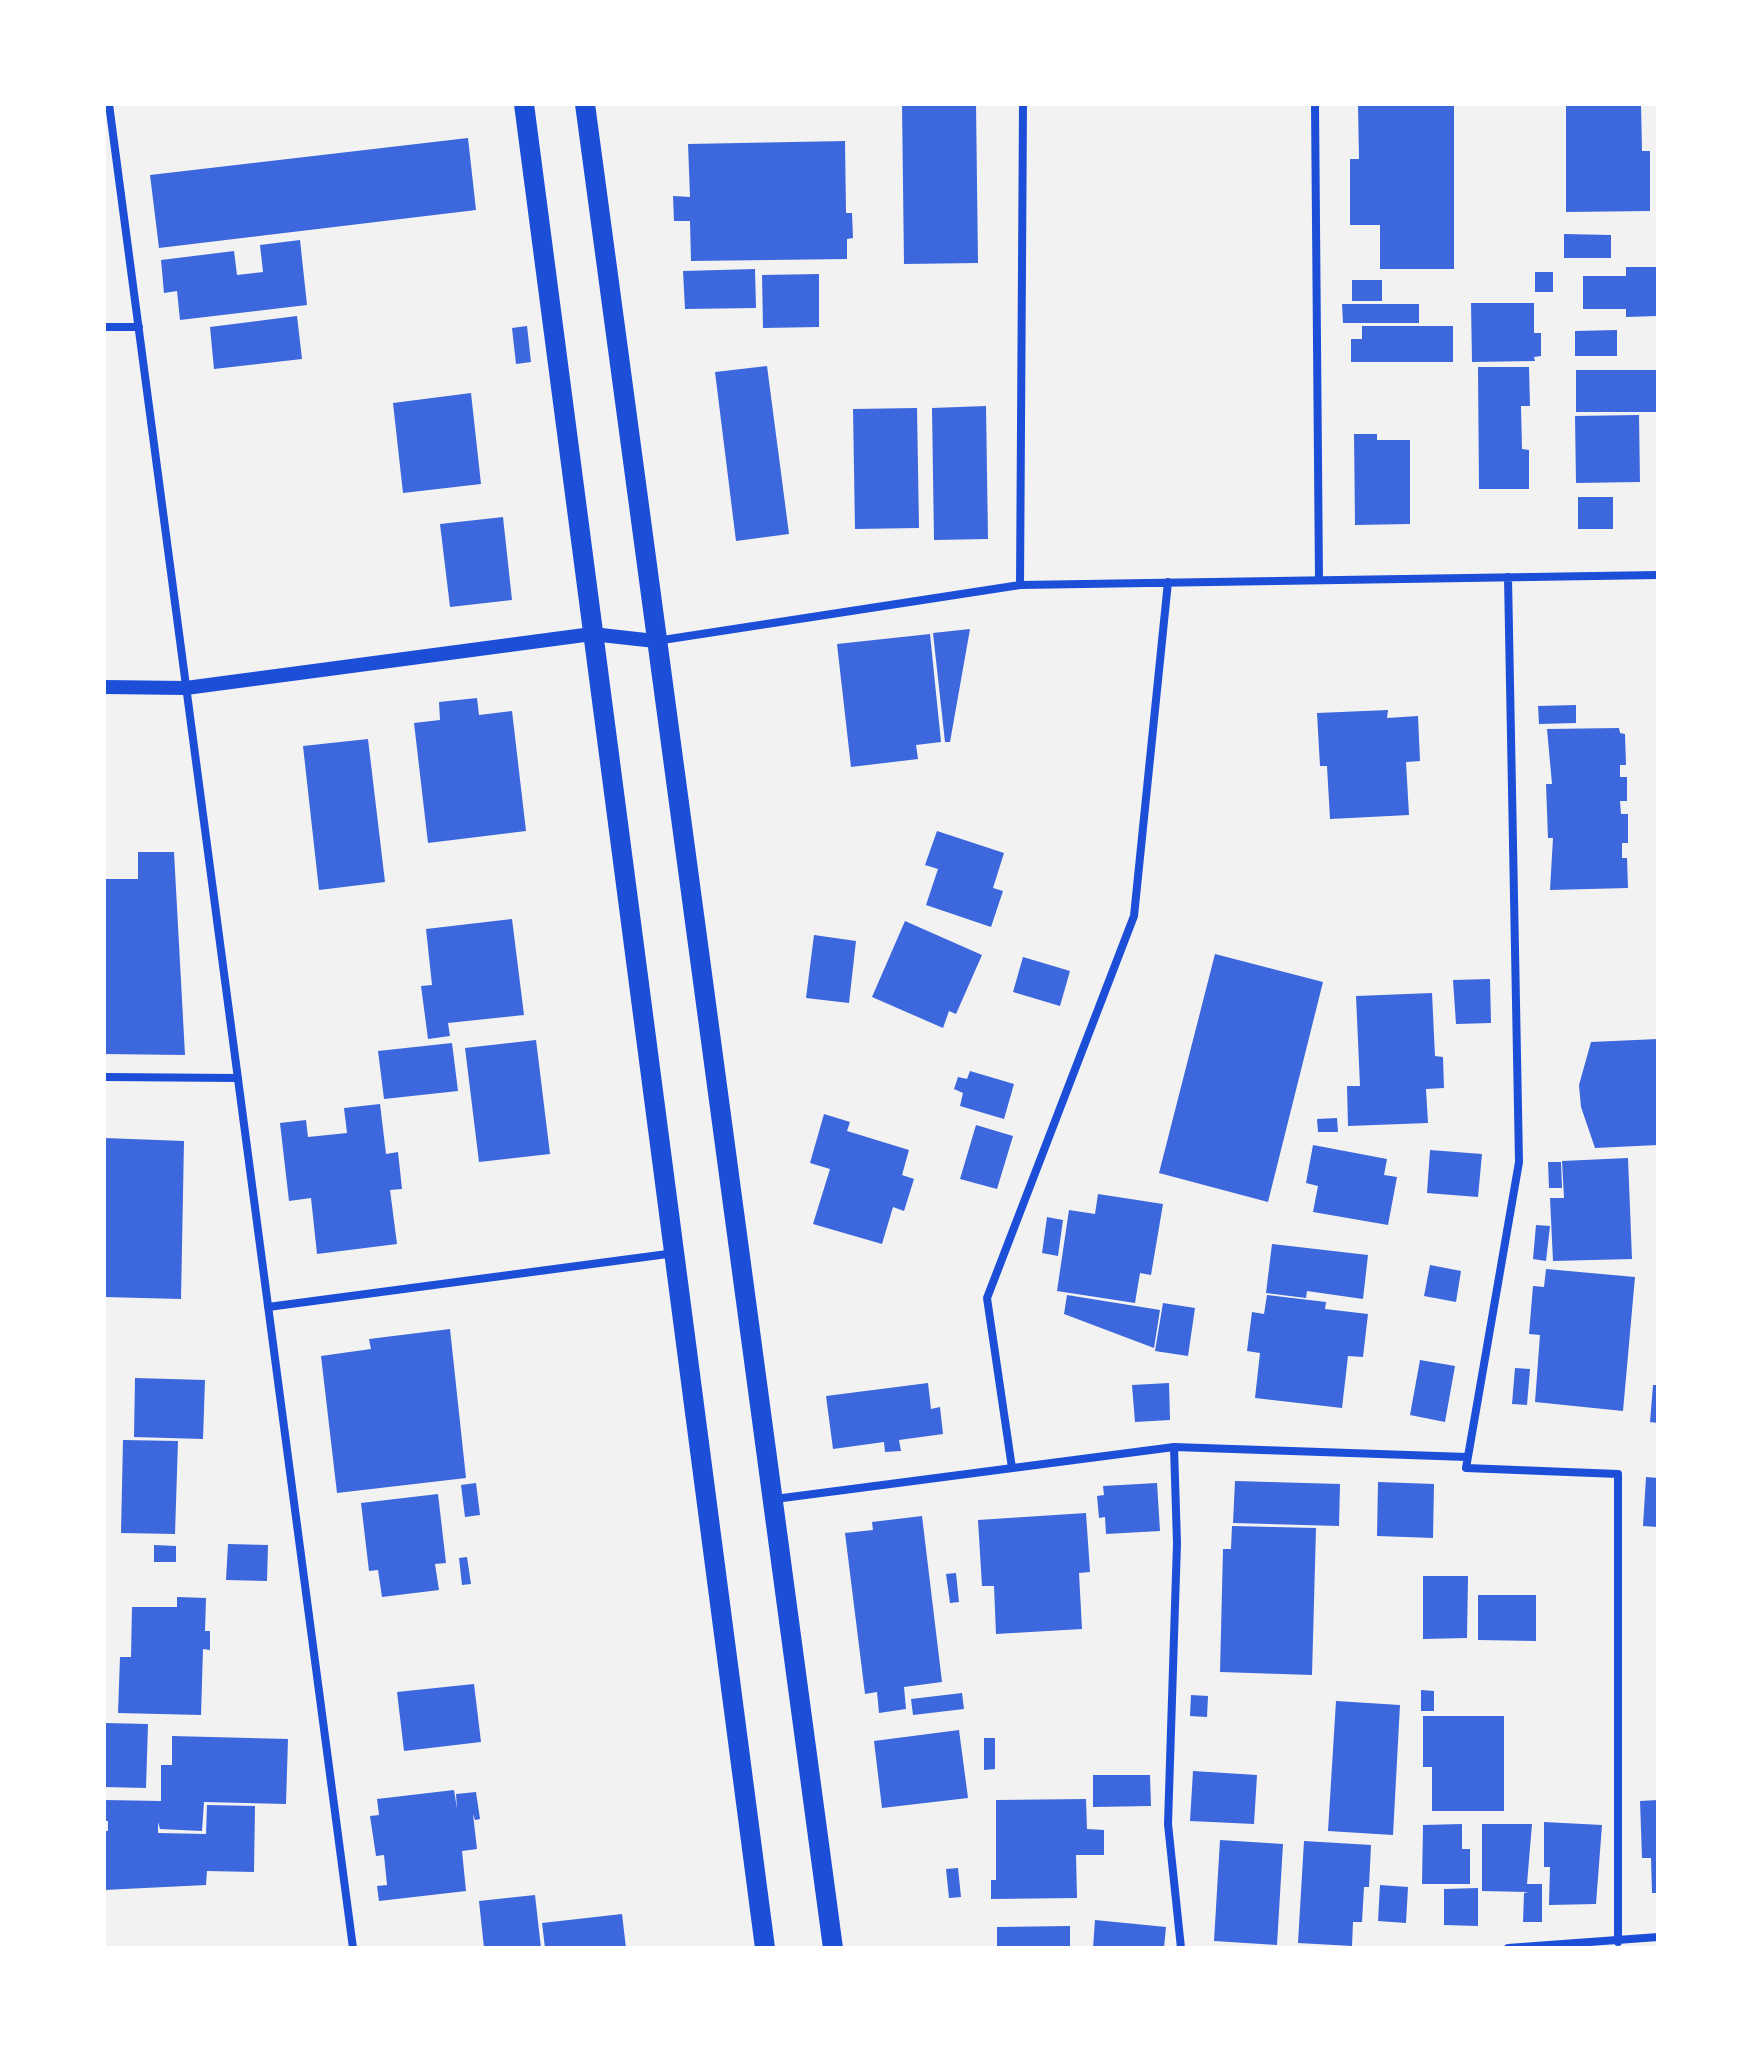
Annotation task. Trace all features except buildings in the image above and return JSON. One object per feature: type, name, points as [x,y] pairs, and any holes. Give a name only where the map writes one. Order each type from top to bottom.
[{"type":"main road","points":[[524,104],[765,1948]]},
{"type":"main road","points":[[585,104],[833,1948]]},
{"type":"street","points":[[109,104],[353,1948]]},
{"type":"street","points":[[1020,585],[1023,104]]},
{"type":"street","points":[[1315,104],[1319,580]]},
{"type":"street","points":[[104,327],[139,327]]},
{"type":"street","points":[[104,687],[186,688],[592,634],[655,641],[1020,585],[1658,575]]},
{"type":"street","points":[[1508,577],[1519,1162],[1466,1468],[1618,1474],[1618,1942]]},
{"type":"street","points":[[1012,1468],[987,1298],[1134,916],[1168,582]]},
{"type":"street","points":[[104,1077],[238,1078]]},
{"type":"street","points":[[268,1307],[675,1253]]},
{"type":"street","points":[[775,1499],[1174,1447],[1467,1457]]},
{"type":"street","points":[[1174,1447],[1177,1543],[1168,1824],[1181,1948]]},
{"type":"street","points":[[1508,1948],[1658,1937]]}]
